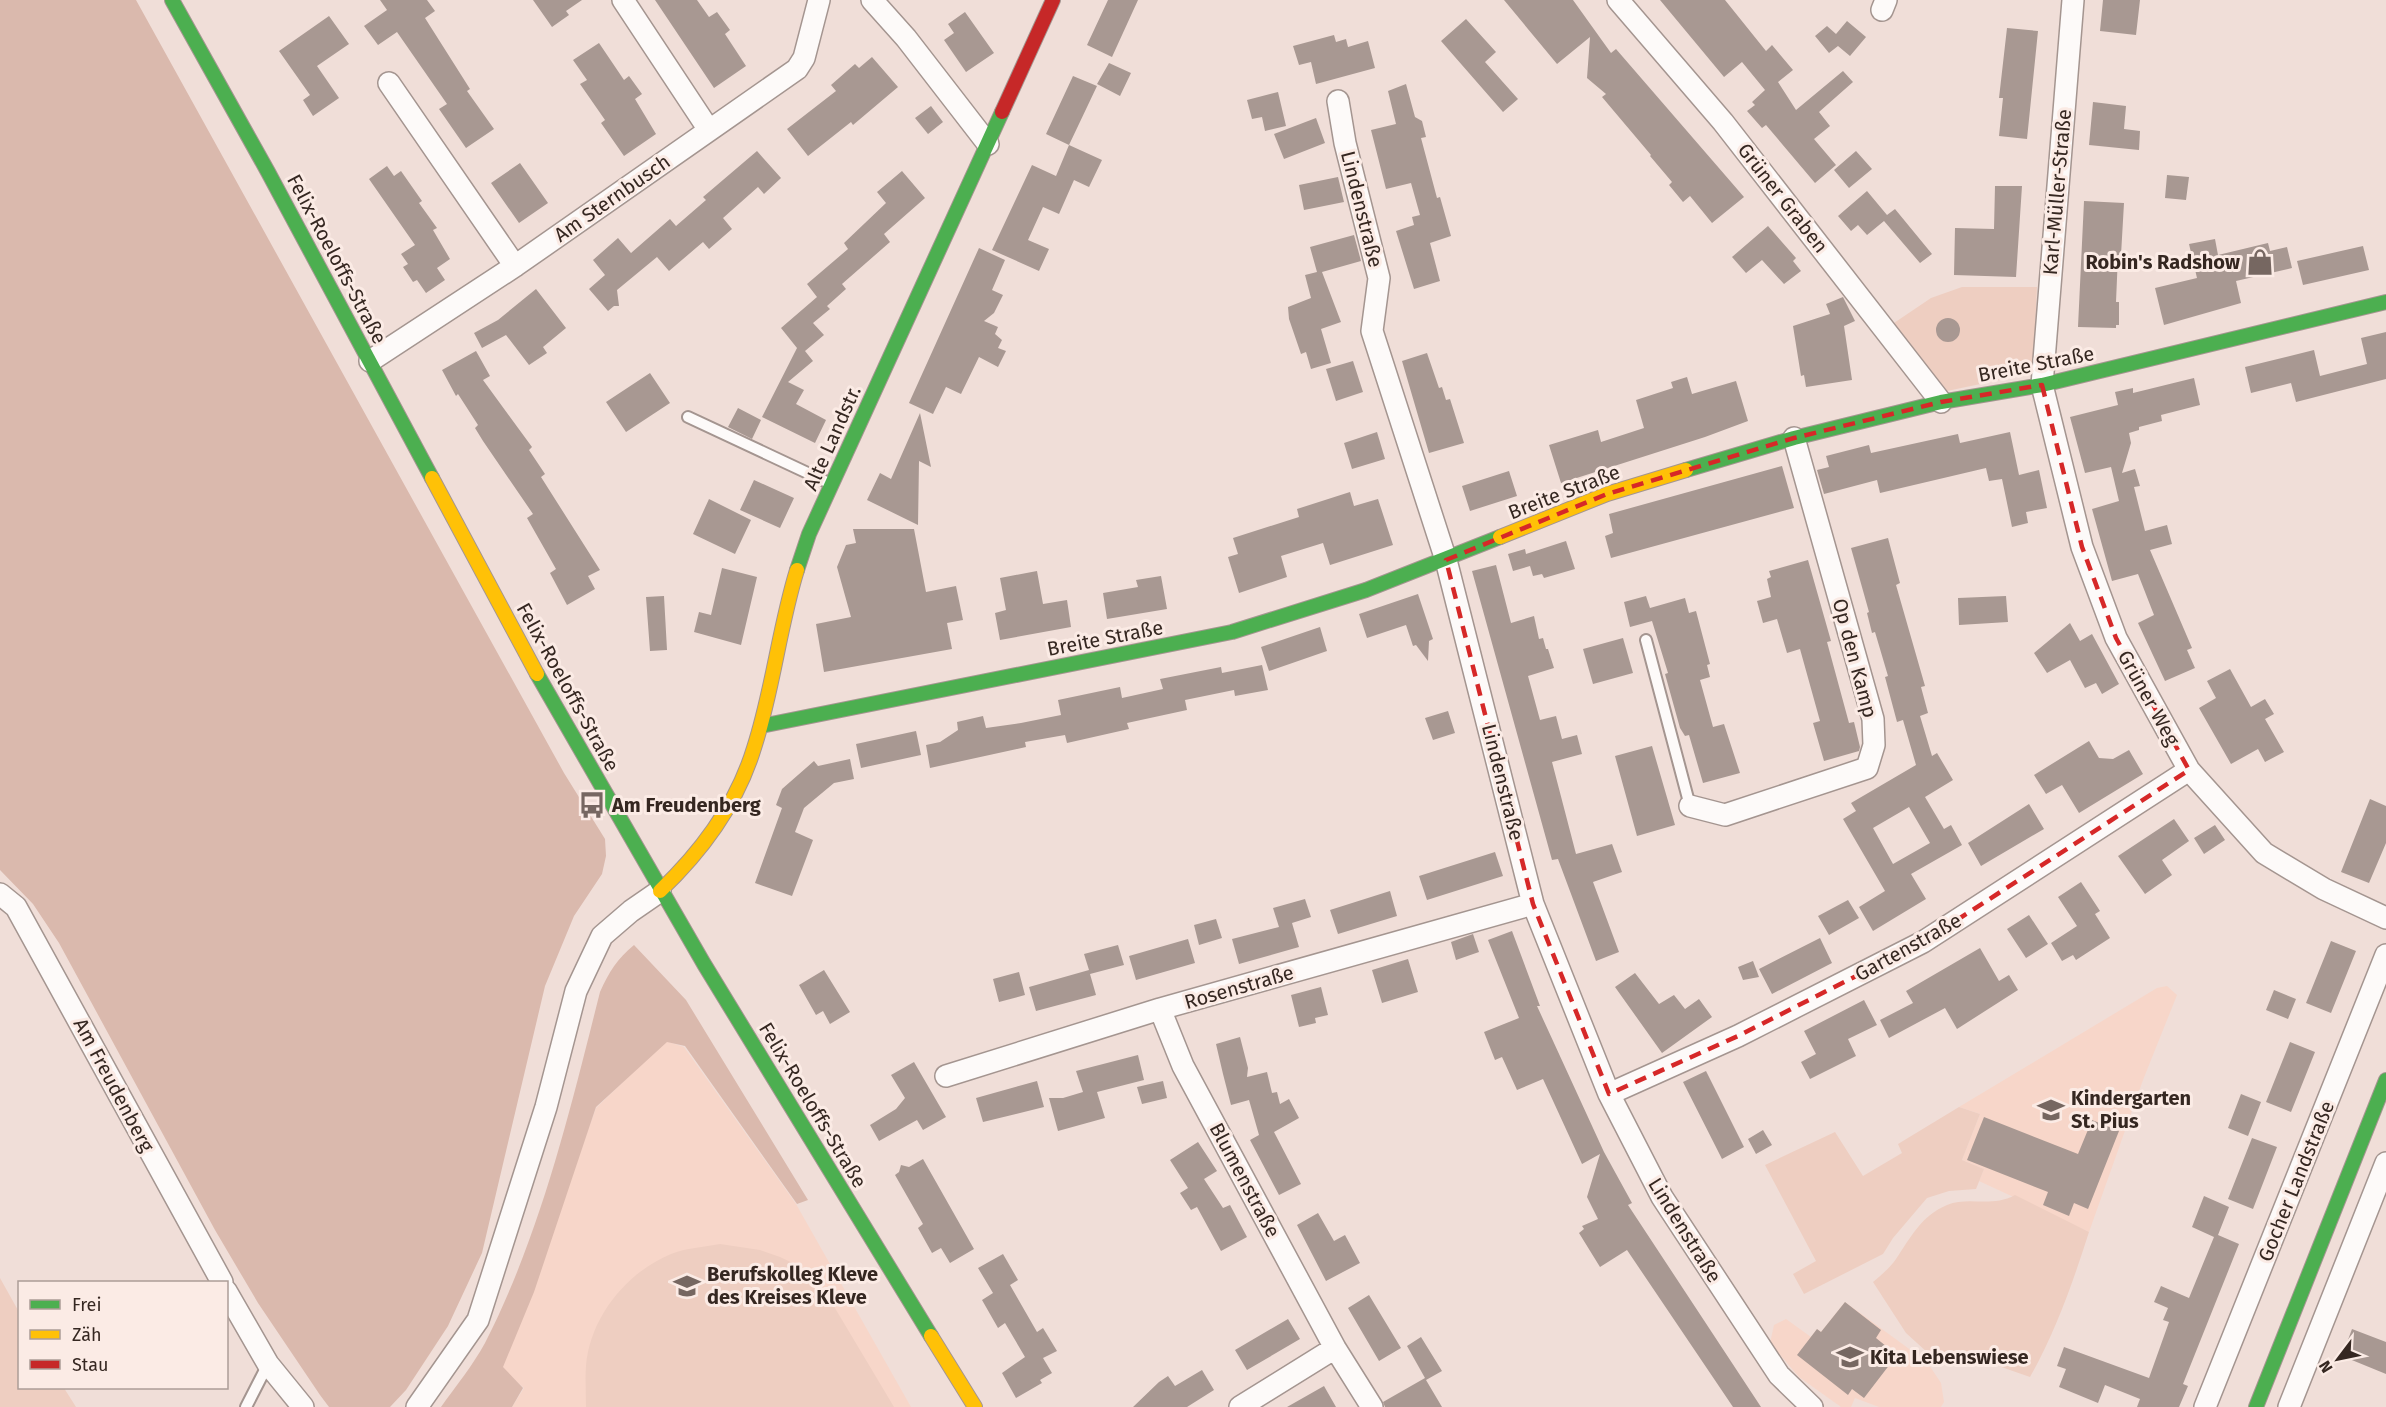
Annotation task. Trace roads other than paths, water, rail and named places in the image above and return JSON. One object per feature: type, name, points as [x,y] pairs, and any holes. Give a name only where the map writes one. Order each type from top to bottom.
[{"type":"street","name":"Felix-Roeloffs-Straße","points":[[172,0],[370,361],[549,696],[660,891],[975,1407]]},
{"type":"street","points":[[623,0],[709,130]]},
{"type":"street","name":"Am Sternbusch","points":[[370,361],[515,266],[797,69],[804,58],[819,0]]},
{"type":"street","points":[[872,0],[906,38],[988,144]]},
{"type":"street","name":"Alte Landstr.","points":[[660,891],[677,876],[722,820],[748,765],[760,726],[794,578],[809,534],[1053,0]]},
{"type":"street","name":"Grüner Graben","points":[[1618,0],[1723,122],[1941,402]]},
{"type":"street","name":"Karl-Müller-Straße","points":[[2042,385],[2073,0]]},
{"type":"street","points":[[389,83],[515,266]]},
{"type":"street","name":"Lindenstraße","points":[[1338,101],[1345,143],[1379,278],[1372,331],[1446,560],[1533,904],[1609,1094],[1662,1197],[1779,1375],[1812,1407]]},
{"type":"street","name":"Breite Straße","points":[[760,726],[1232,632],[1366,590],[1607,494],[1794,438],[1941,402],[2042,385],[2386,302]]},
{"type":"street","name":"Grüner Weg","points":[[2042,385],[2082,547],[2116,638],[2189,770],[2264,853],[2324,889],[2386,918]]},
{"type":"street","name":"Op den Kamp","points":[[1689,806],[1725,815],[1867,768],[1874,745],[1873,719],[1794,438]]},
{"type":"street","name":"Gartenstraße","points":[[1609,1094],[1738,1036],[1923,942],[2189,770]]},
{"type":"street","points":[[417,1407],[478,1320],[546,1107],[576,991],[602,936],[631,911],[660,891]]},
{"type":"street","name":"Am Freudenberg","points":[[0,894],[16,907],[221,1281]]},
{"type":"street","name":"Rosenstraße","points":[[946,1076],[1160,1009],[1533,904]]},
{"type":"street","name":"Gocher Landstraße","points":[[2205,1407],[2386,955]]},
{"type":"street","name":"Blumenstraße","points":[[1160,1009],[1183,1066],[1335,1348],[1372,1407]]},
{"type":"street","points":[[2256,1407],[2386,1080]]},
{"type":"street","points":[[2289,1407],[2386,1163]]},
{"type":"street","points":[[228,1294],[268,1364],[303,1407]]},
{"type":"street","points":[[1240,1407],[1335,1348]]},
{"type":"lane","points":[[688,417],[832,485]]},
{"type":"lane","points":[[1647,640],[1689,806]]},
{"type":"lane","points":[[246,1407],[268,1364]]},
{"type":"place","name":"Robin's Radshow","points":[[2260,262]]},
{"type":"place","name":"Am Freudenberg","points":[[592,805]]},
{"type":"place","name":"Kindergarten St. Pius","points":[[2051,1110]]},
{"type":"place","name":"Berufskolleg Kleve des Kreises Kleve","points":[[687,1286]]},
{"type":"place","name":"Kita Lebenswiese","points":[[1850,1357]]}]
